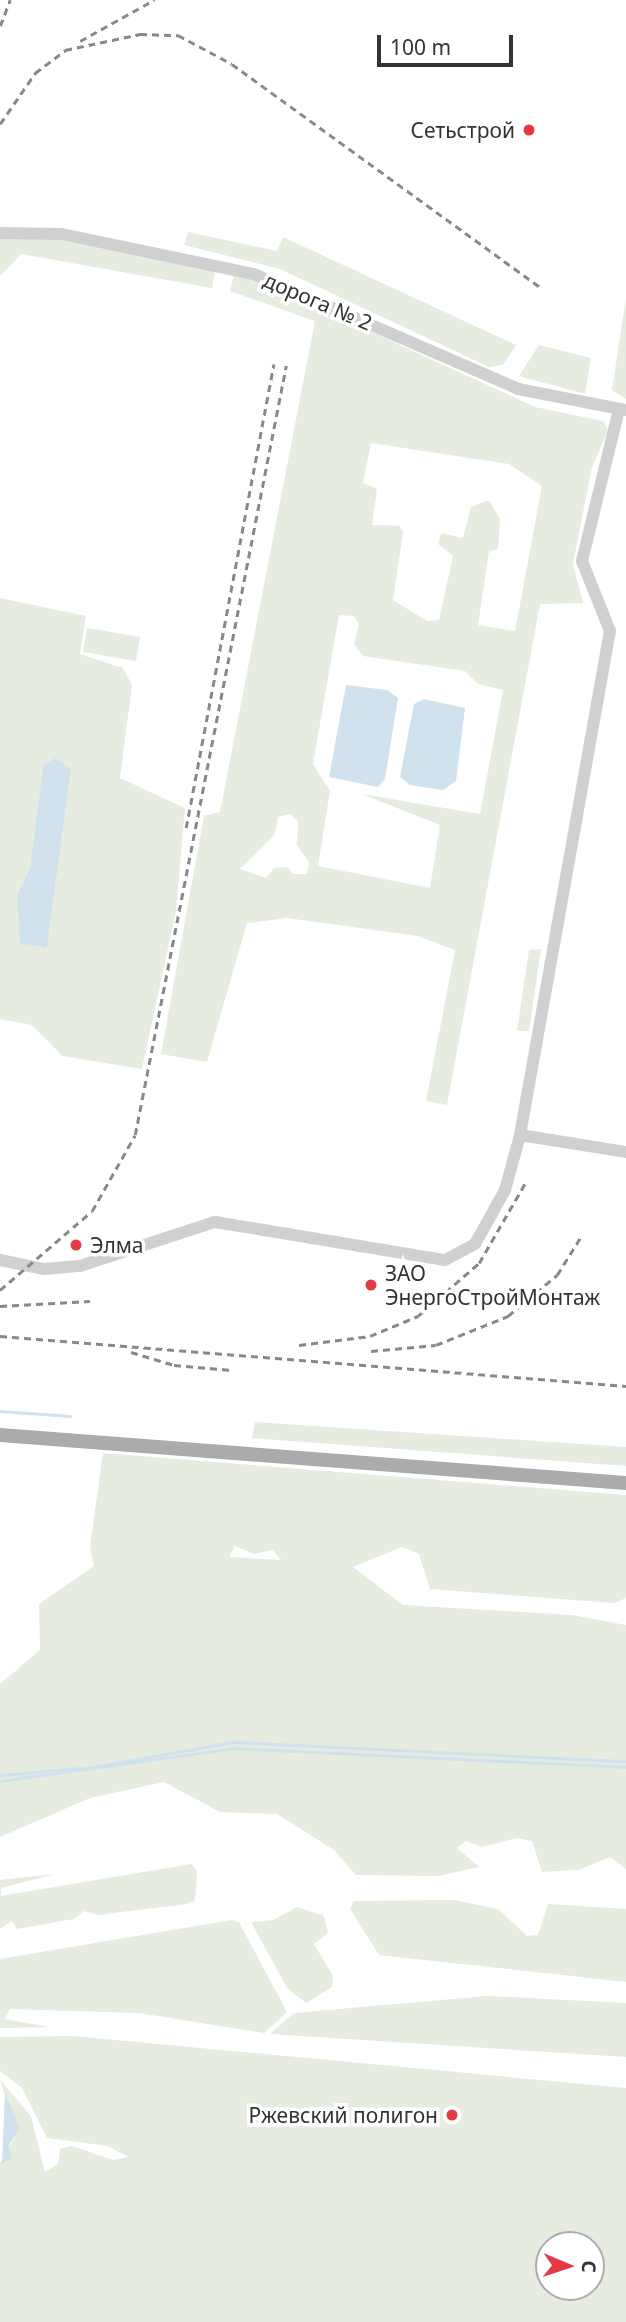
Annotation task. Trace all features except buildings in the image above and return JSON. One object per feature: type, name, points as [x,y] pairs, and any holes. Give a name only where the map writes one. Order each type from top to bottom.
[{"type":"main road","points":[[0,1435],[626,1483]]},
{"type":"street","name":"дорога № 2","points":[[0,233],[62,234],[254,274],[518,389],[623,410]]},
{"type":"street","points":[[0,1260],[44,1269],[80,1266],[215,1222],[455,1259],[475,1244],[505,1190],[520,1135],[610,631],[582,561],[623,410]]},
{"type":"street","points":[[520,1135],[626,1152]]},
{"type":"shaded area","points":[[188,232],[277,251],[283,237],[516,345],[503,365],[489,367],[280,269],[184,245]]},
{"type":"shaded area","points":[[57,238],[215,271],[212,288],[21,254],[0,276],[0,239]]},
{"type":"shaded area","points":[[234,275],[258,280],[535,407],[603,421],[608,430],[592,467],[573,564],[583,603],[540,604],[447,1105],[426,1101],[455,950],[418,936],[287,918],[247,923],[207,1062],[161,1054],[204,816],[220,812],[315,321],[230,291]],"holes":[[[371,443],[509,464],[542,486],[515,631],[478,625],[489,551],[498,549],[500,519],[489,500],[471,507],[463,538],[441,533],[438,544],[453,556],[439,620],[427,621],[393,600],[403,532],[400,526],[372,525],[377,489],[363,483]],[[339,615],[354,616],[359,624],[354,644],[363,656],[465,671],[478,684],[503,690],[480,814],[362,794],[440,825],[430,888],[318,866],[330,791],[313,764]],[[290,814],[298,821],[297,845],[309,862],[307,874],[293,874],[288,867],[274,868],[266,878],[240,869],[275,834],[278,817]]]},
{"type":"shaded area","points":[[626,297],[626,399],[612,390]]},
{"type":"shaded area","points":[[539,345],[591,358],[585,394],[519,376]]},
{"type":"shaded area","points":[[0,598],[86,616],[80,654],[123,668],[132,685],[120,778],[185,808],[176,911],[142,1069],[62,1056],[32,1025],[0,1019]],"holes":[[[43,765],[71,770],[47,948],[19,912],[17,895],[30,868]]]},
{"type":"shaded area","points":[[87,628],[140,637],[136,661],[83,652]]},
{"type":"shaded area","points":[[541,949],[529,1031],[517,1031],[529,950]]},
{"type":"shaded area","points":[[255,1422],[626,1447],[626,1466],[252,1438]]},
{"type":"shaded area","points":[[103,1453],[626,1495],[626,1598],[614,1603],[430,1589],[419,1554],[402,1547],[353,1567],[403,1605],[572,1615],[626,1625],[626,1869],[610,1857],[578,1870],[542,1872],[532,1841],[517,1838],[482,1847],[466,1841],[457,1848],[479,1867],[438,1876],[356,1875],[334,1850],[277,1814],[220,1812],[164,1782],[90,1798],[0,1837],[0,1684],[40,1650],[39,1604],[94,1566],[90,1547]],"holes":[[[235,1546],[254,1554],[273,1550],[281,1560],[229,1557]]]},
{"type":"shaded area","points":[[191,1864],[197,1871],[195,1900],[187,1904],[97,1915],[84,1911],[74,1919],[17,1929],[12,1921],[0,1929],[0,1880],[55,1874],[1,1888],[1,1896]]},
{"type":"shaded area","points":[[454,1900],[498,1909],[527,1936],[538,1935],[548,1904],[626,1909],[626,1982],[379,1955],[350,1909],[354,1901]]},
{"type":"shaded area","points":[[297,1907],[324,1916],[328,1933],[314,1944],[333,1976],[332,1987],[306,2003],[287,1988],[251,1922],[273,1920]]},
{"type":"shaded area","points":[[232,1920],[239,1922],[287,2012],[264,2033],[139,2013],[10,2009],[5,2019],[49,2027],[0,2028],[0,1959]]},
{"type":"shaded area","points":[[487,1996],[626,2003],[626,2057],[270,2034],[294,2013]]},
{"type":"shaded area","points":[[73,2036],[626,2088],[626,2322],[0,2322],[0,2163],[17,2133],[0,2080],[31,2116],[45,2172],[58,2164],[60,2149],[72,2146],[113,2160],[128,2157],[108,2146],[47,2138],[22,2088],[0,2071],[0,2037]]},
{"type":"water","points":[[346,685],[387,690],[398,698],[385,779],[378,787],[329,777]]},
{"type":"water","points":[[424,699],[465,708],[456,781],[443,790],[410,785],[400,777],[414,704]]},
{"type":"water","points":[[56,758],[71,770],[47,948],[20,943],[17,895],[30,868],[43,765]]},
{"type":"water","points":[[5,2093],[20,2128],[9,2145],[12,2158],[2,2164]]},
{"type":"waterway","points":[[0,1411],[70,1416]]},
{"type":"waterway","points":[[0,1775],[93,1767],[234,1742],[626,1761]]},
{"type":"waterway","points":[[0,1781],[235,1748],[626,1767]]},
{"type":"railway","points":[[0,26],[10,0]]},
{"type":"railway","points":[[80,41],[154,0]]},
{"type":"railway","points":[[0,124],[35,73],[65,50],[140,34],[178,35],[232,64],[542,288]]},
{"type":"railway","points":[[186,828],[274,364]]},
{"type":"railway","points":[[0,1290],[92,1211],[135,1135],[286,366]]},
{"type":"railway","points":[[299,1345],[370,1336],[418,1316],[479,1263],[527,1180]]},
{"type":"railway","points":[[371,1351],[436,1345],[508,1316],[557,1275],[582,1235]]},
{"type":"railway","points":[[0,1306],[90,1301]]},
{"type":"railway","points":[[0,1336],[626,1386]]},
{"type":"railway","points":[[131,1352],[174,1365],[232,1370]]},
{"type":"place","name":"Сетьстрой","points":[[529,130]]},
{"type":"place","name":"Элма","points":[[76,1245]]},
{"type":"place","name":"ЗАО ЭнергоСтройМонтаж","points":[[371,1285]]},
{"type":"place","name":"Ржевский полигон","points":[[452,2115]]}]
